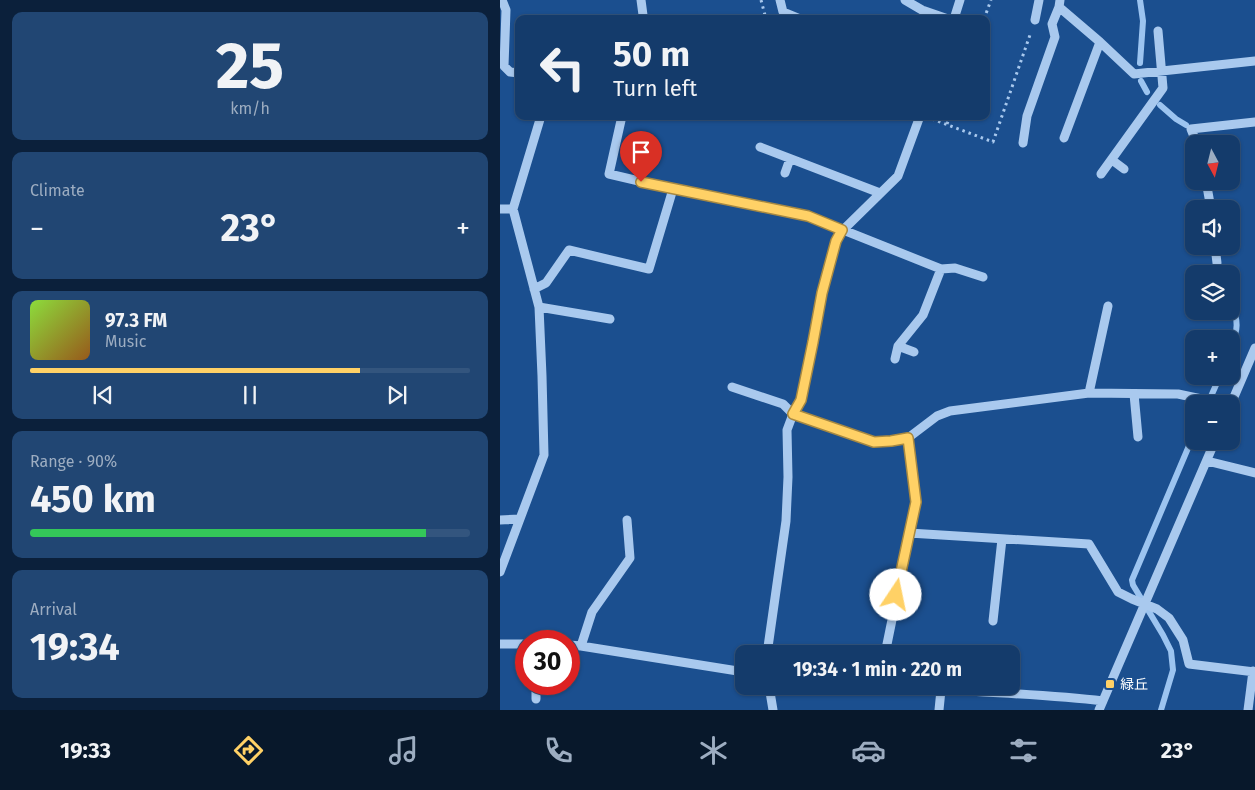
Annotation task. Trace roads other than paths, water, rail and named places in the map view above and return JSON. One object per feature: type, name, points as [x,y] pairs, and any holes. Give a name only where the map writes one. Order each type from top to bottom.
[{"type":"street","points":[[502,0],[506,10],[502,36],[504,66],[510,72],[515,73]]},
{"type":"street","points":[[641,0],[643,15]]},
{"type":"street","points":[[780,0],[784,12],[791,15]]},
{"type":"street","points":[[905,0],[922,10],[936,15]]},
{"type":"street","points":[[955,15],[960,0]]},
{"type":"street","points":[[1035,20],[1039,0]]},
{"type":"street","points":[[1023,143],[1027,116],[1054,37],[1052,24],[1059,4],[1134,74],[1255,61]]},
{"type":"street","points":[[1101,174],[1163,88],[1158,31]]},
{"type":"street","points":[[1064,138],[1100,42]]},
{"type":"street","points":[[500,572],[544,455],[539,307],[513,209],[539,120]]},
{"type":"street","points":[[621,120],[608,174],[808,216],[940,269],[955,268],[984,277]]},
{"type":"street","points":[[768,645],[786,521],[788,477],[787,430],[801,400],[822,293],[836,241],[842,230],[898,176],[919,120]]},
{"type":"street","points":[[1193,135],[1191,129],[1255,122]]},
{"type":"street","points":[[760,147],[880,193]]},
{"type":"street","points":[[785,173],[790,159]]},
{"type":"street","points":[[1112,160],[1124,169]]},
{"type":"street","points":[[534,289],[546,284],[569,250],[648,270],[673,189]]},
{"type":"street","points":[[500,209],[513,209]]},
{"type":"street","points":[[1216,255],[1217,263]]},
{"type":"street","points":[[895,359],[898,346],[923,315],[940,269]]},
{"type":"street","points":[[1089,393],[1108,306]]},
{"type":"street","points":[[539,307],[610,318]]},
{"type":"street","points":[[898,346],[914,352]]},
{"type":"street","points":[[1235,395],[1253,359],[1255,348]]},
{"type":"street","points":[[732,387],[783,404],[793,414],[874,442],[908,438],[937,416],[950,411],[1089,393],[1185,395]]},
{"type":"street","points":[[1134,394],[1138,437]]},
{"type":"street","points":[[887,645],[916,502],[908,438]]},
{"type":"street","points":[[1020,694],[1073,697],[1101,706],[1211,450]]},
{"type":"street","points":[[1207,461],[1255,473]]},
{"type":"street","points":[[500,520],[520,519]]},
{"type":"street","points":[[628,520],[630,558],[592,612],[581,646],[735,671]]},
{"type":"street","points":[[909,533],[1089,544],[1118,592],[1157,609],[1169,618],[1183,640],[1189,664],[1254,671],[1248,710]]},
{"type":"street","points":[[993,622],[1002,539]]},
{"type":"street","points":[[500,644],[515,644]]},
{"type":"street","points":[[770,695],[773,710]]},
{"type":"street","points":[[939,710],[940,695]]},
{"type":"waterway","points":[[1140,0],[1143,21],[1140,63]]},
{"type":"waterway","points":[[1141,81],[1147,92]]},
{"type":"waterway","points":[[1160,105],[1186,125]]},
{"type":"waterway","points":[[1236,320],[1236,330]]},
{"type":"waterway","points":[[1212,395],[1216,385]]},
{"type":"waterway","points":[[1161,710],[1173,670],[1171,651],[1133,585],[1132,580],[1187,450]]},
{"type":"place","name":"緑丘","points":[[1110,684]]}]
